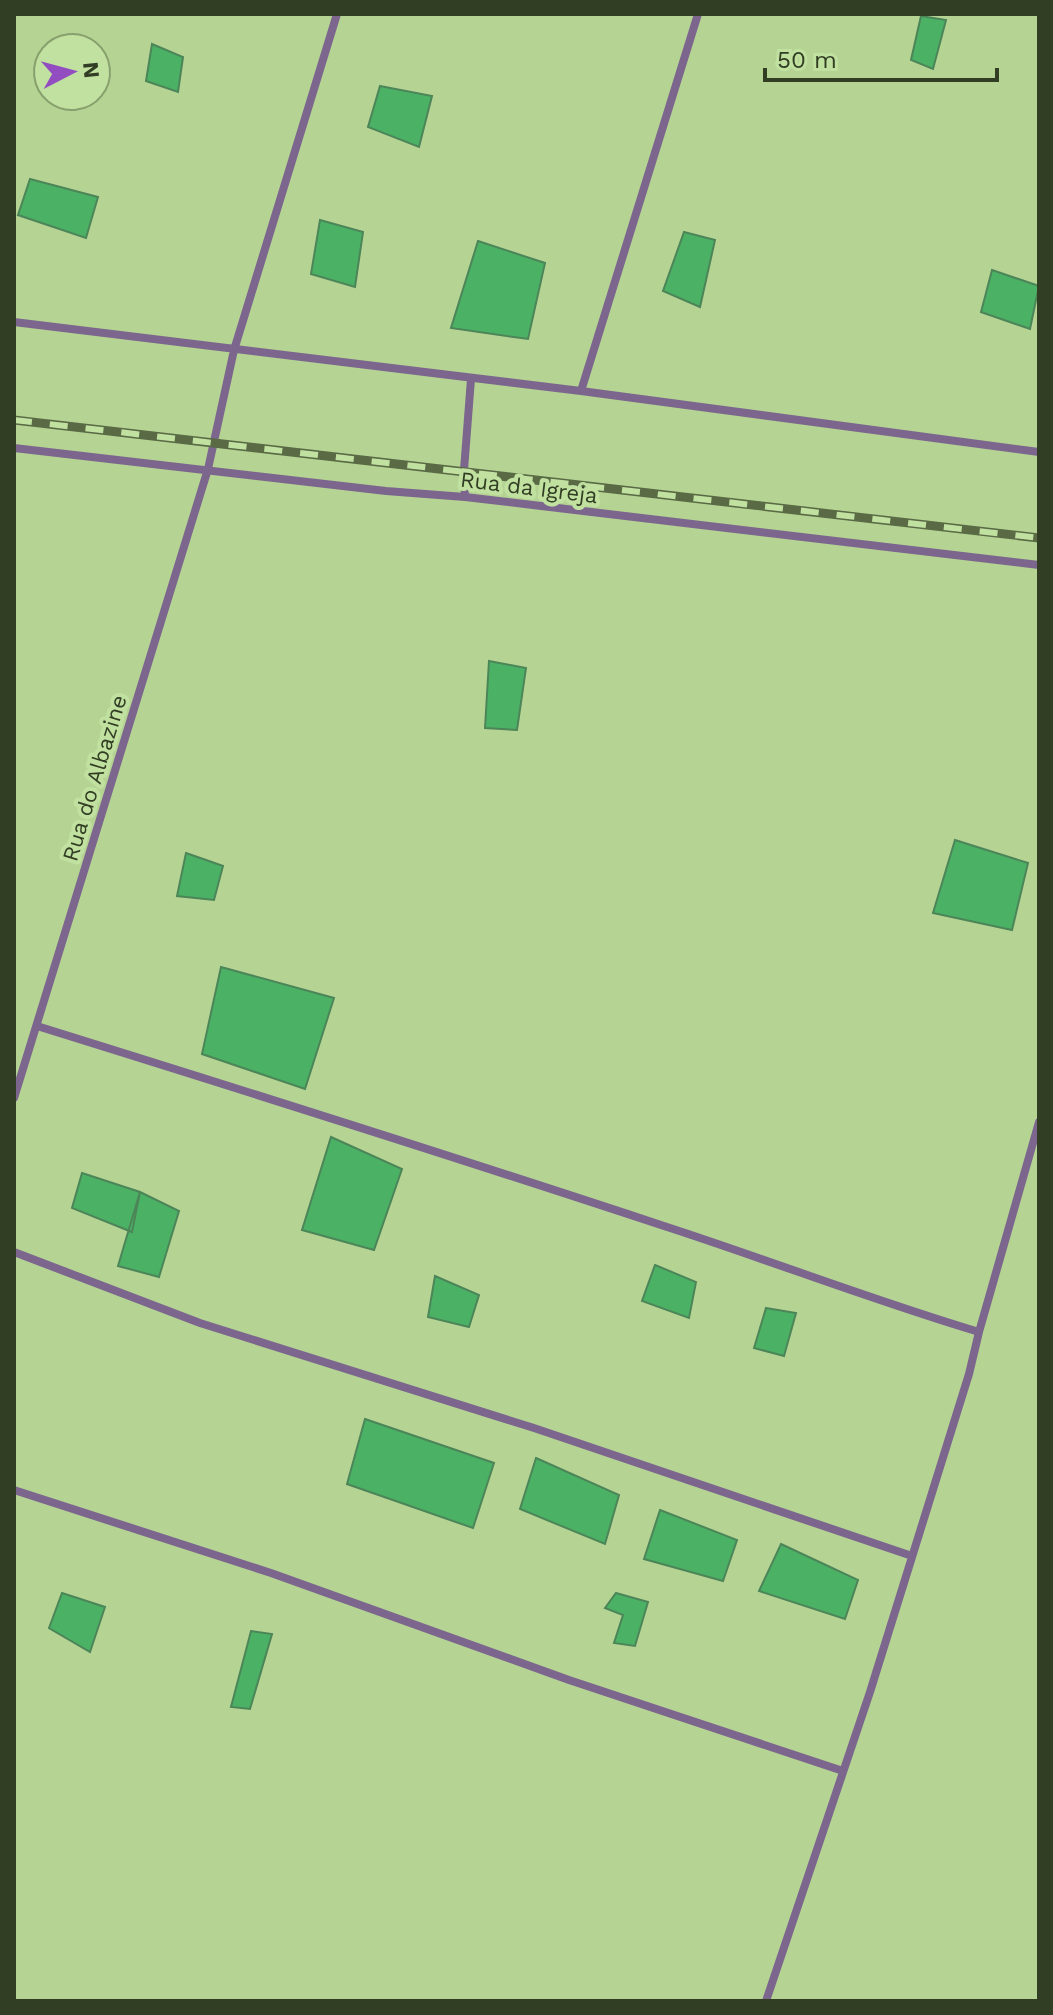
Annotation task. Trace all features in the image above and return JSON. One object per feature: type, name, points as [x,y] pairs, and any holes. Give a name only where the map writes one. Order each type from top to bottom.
[{"type":"street","name":"Rua do Albazine","points":[[14,1098],[208,469],[234,350],[337,14]]},
{"type":"street","points":[[581,391],[698,14]]},
{"type":"street","points":[[14,322],[581,391],[1039,452]]},
{"type":"street","points":[[465,497],[471,379]]},
{"type":"street","name":"Rua da Igreja","points":[[14,448],[386,491],[465,497],[1039,565]]},
{"type":"street","points":[[37,1026],[443,1153],[917,1314],[979,1332]]},
{"type":"street","points":[[766,2001],[843,1771],[969,1374],[1039,1122]]},
{"type":"street","points":[[14,1252],[200,1323],[534,1428],[912,1556]]},
{"type":"street","points":[[14,1490],[271,1573],[569,1680],[843,1771]]},
{"type":"building","points":[[921,16],[946,20],[933,69],[911,60]]},
{"type":"building","points":[[152,44],[183,57],[178,92],[146,81]]},
{"type":"building","points":[[380,86],[432,96],[419,147],[368,127]]},
{"type":"building","points":[[30,179],[98,197],[86,238],[18,215]]},
{"type":"building","points":[[320,220],[363,232],[355,287],[311,274]]},
{"type":"building","points":[[684,232],[715,240],[700,307],[663,291]]},
{"type":"building","points":[[478,241],[545,263],[528,339],[451,328]]},
{"type":"building","points":[[992,270],[1039,286],[1030,329],[981,312]]},
{"type":"building","points":[[489,661],[526,668],[517,730],[485,728]]},
{"type":"building","points":[[955,840],[1028,863],[1012,930],[933,913]]},
{"type":"building","points":[[186,853],[223,866],[214,900],[177,896]]},
{"type":"building","points":[[221,967],[334,998],[305,1089],[202,1054]]},
{"type":"building","points":[[331,1137],[402,1169],[374,1250],[302,1230]]},
{"type":"building","points":[[82,1173],[140,1192],[132,1232],[72,1208]]},
{"type":"building","points":[[140,1192],[179,1211],[159,1277],[118,1266]]},
{"type":"building","points":[[655,1265],[696,1282],[689,1318],[642,1301]]},
{"type":"building","points":[[435,1276],[479,1295],[469,1327],[428,1317]]},
{"type":"building","points":[[766,1308],[796,1313],[784,1356],[754,1348]]},
{"type":"building","points":[[365,1419],[494,1463],[473,1528],[347,1484]]},
{"type":"building","points":[[536,1458],[619,1495],[605,1544],[520,1509]]},
{"type":"building","points":[[660,1510],[737,1540],[723,1581],[644,1559]]},
{"type":"building","points":[[781,1544],[858,1580],[845,1619],[759,1591]]},
{"type":"building","points":[[62,1593],[105,1607],[90,1652],[49,1628]]},
{"type":"building","points":[[616,1593],[648,1602],[635,1646],[614,1643],[623,1615],[605,1608]]},
{"type":"building","points":[[251,1631],[272,1634],[250,1709],[231,1707]]},
{"type":"railway","points":[[14,420],[1039,538]]}]
